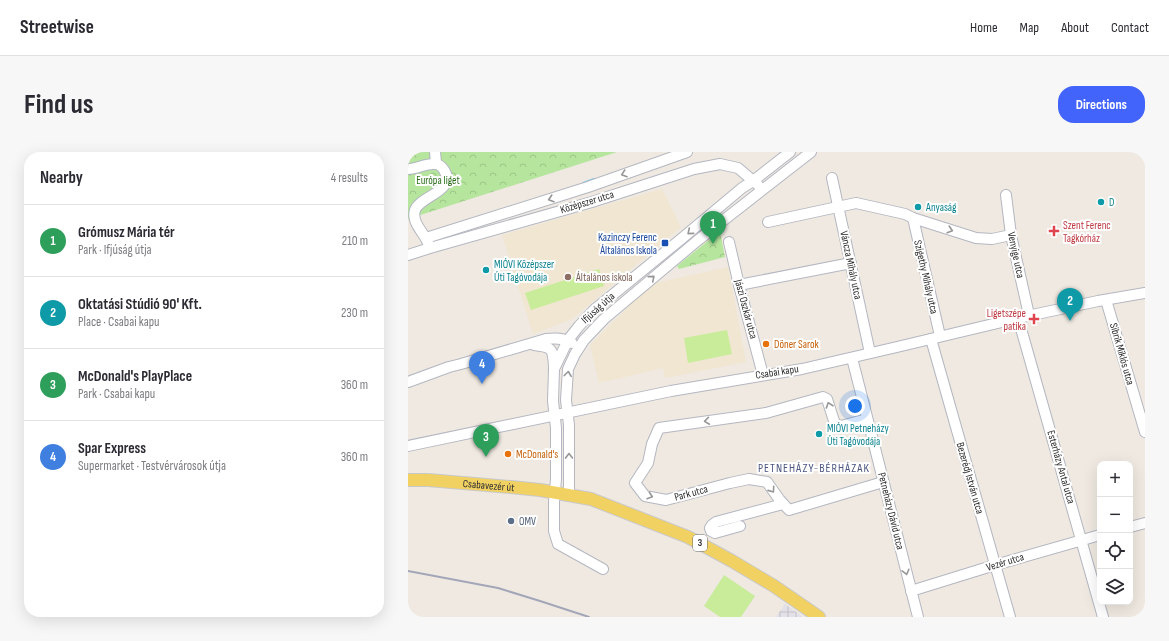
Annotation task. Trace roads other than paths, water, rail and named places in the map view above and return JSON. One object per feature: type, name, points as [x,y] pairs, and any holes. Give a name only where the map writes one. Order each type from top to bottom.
[{"type":"main road","name":"Csabavezér út","points":[[408,480],[511,486],[569,495]]},
{"type":"main road","name":"3","points":[[569,495],[591,499],[688,537],[762,579],[819,617]]},
{"type":"street","points":[[435,152],[436,163]]},
{"type":"street","name":"Középszer utca","points":[[426,238],[592,185],[687,152]]},
{"type":"street","name":"Ifjúság útja","points":[[757,185],[775,164],[790,152]]},
{"type":"street","name":"Ifjúság útja","points":[[569,495],[569,425],[566,400],[568,369],[579,347],[604,318],[696,241],[811,152]]},
{"type":"street","points":[[408,170],[436,163],[442,166],[446,172],[447,180],[444,186],[417,206],[415,211],[414,217],[416,224],[426,238],[430,248]]},
{"type":"street","points":[[651,164],[655,181]]},
{"type":"street","name":"Középszer utca","points":[[408,255],[592,202],[694,168],[720,164],[753,172],[775,164]]},
{"type":"street","name":"Ifjúság útja","points":[[603,569],[558,544],[554,531],[556,426],[553,401],[554,366],[568,340],[594,310],[742,188],[757,185],[796,164]]},
{"type":"street","points":[[738,168],[757,185],[745,203]]},
{"type":"street","points":[[738,168],[742,188]]},
{"type":"street","name":"Váncza Mihály utca","points":[[832,178],[870,353]]},
{"type":"street","points":[[592,185],[592,202]]},
{"type":"street","name":"Venyige utca","points":[[1006,195],[1011,235],[1029,315]]},
{"type":"street","points":[[768,222],[856,203],[905,214],[913,218],[976,238],[992,239],[1011,235]]},
{"type":"street","name":"Szigethy Mihály utca","points":[[913,218],[936,338]]},
{"type":"street","name":"Jászi Oszkár utca","points":[[729,242],[763,375]]},
{"type":"street","points":[[739,285],[851,263]]},
{"type":"street","name":"Csabai kapu","points":[[408,446],[671,391],[802,369],[1029,315],[1145,293]]},
{"type":"street","name":"Sibrik Miklós utca","points":[[1106,300],[1145,432]]},
{"type":"street","name":"Esterházy Antal utca","points":[[1018,318],[1103,617]]},
{"type":"street","points":[[408,382],[450,366],[530,345],[546,339],[556,338],[568,340],[579,347]]},
{"type":"street","name":"Bezerédj István utca","points":[[936,338],[1010,617]]},
{"type":"street","points":[[530,345],[545,346],[549,348],[552,352],[554,366]]},
{"type":"street","name":"Petneházy Dávid utca","points":[[852,358],[918,617]]},
{"type":"street","name":"Park utca","points":[[783,504],[767,482],[749,479],[666,500],[645,496],[635,483],[648,463],[652,444],[659,428],[766,414],[823,397],[827,399],[835,424],[841,426],[867,419]]},
{"type":"street","points":[[740,526],[715,533],[710,528],[712,524],[716,522],[783,504],[789,510],[884,482]]},
{"type":"street","points":[[1133,526],[1145,523]]},
{"type":"street","name":"Vezér utca","points":[[911,591],[1097,536]]},
{"type":"waterway","points":[[583,183],[594,179]]},
{"type":"railway","points":[[408,571],[498,588],[589,617]]},
{"type":"place","name":"D","points":[[1101,202]]},
{"type":"place","name":"Anyaság","points":[[918,207]]},
{"type":"place","name":"Szent Ferenc Tagkórház","points":[[1054,231]]},
{"type":"place","name":"Kazinczy Ferenc Általános Iskola","points":[[665,243]]},
{"type":"place","name":"Grómusz Mária tér","points":[[713,244]]},
{"type":"place","name":"MIÓVI Középszer Úti Tagóvodája","points":[[486,270]]},
{"type":"place","name":"Általános iskola","points":[[568,277]]},
{"type":"place","name":"Ligetszépe patika","points":[[1034,319]]},
{"type":"place","name":"Oktatási Stúdió 90' Kft.","points":[[1070,321]]},
{"type":"place","name":"Döner Sarok","points":[[766,344]]},
{"type":"place","name":"Spar Express","points":[[482,384]]},
{"type":"place","name":"MIÓVI Petneházy Úti Tagóvodája","points":[[819,434]]},
{"type":"place","name":"McDonald's","points":[[508,454]]},
{"type":"place","name":"McDonald's PlayPlace","points":[[486,457]]},
{"type":"place","name":"OMV","points":[[511,521]]},
{"type":"district","name":"PETNEHÁZY-BÉRHÁZAK","points":[[814,468]]},
{"type":"park label","name":"Európa liget","points":[[438,180]]}]
